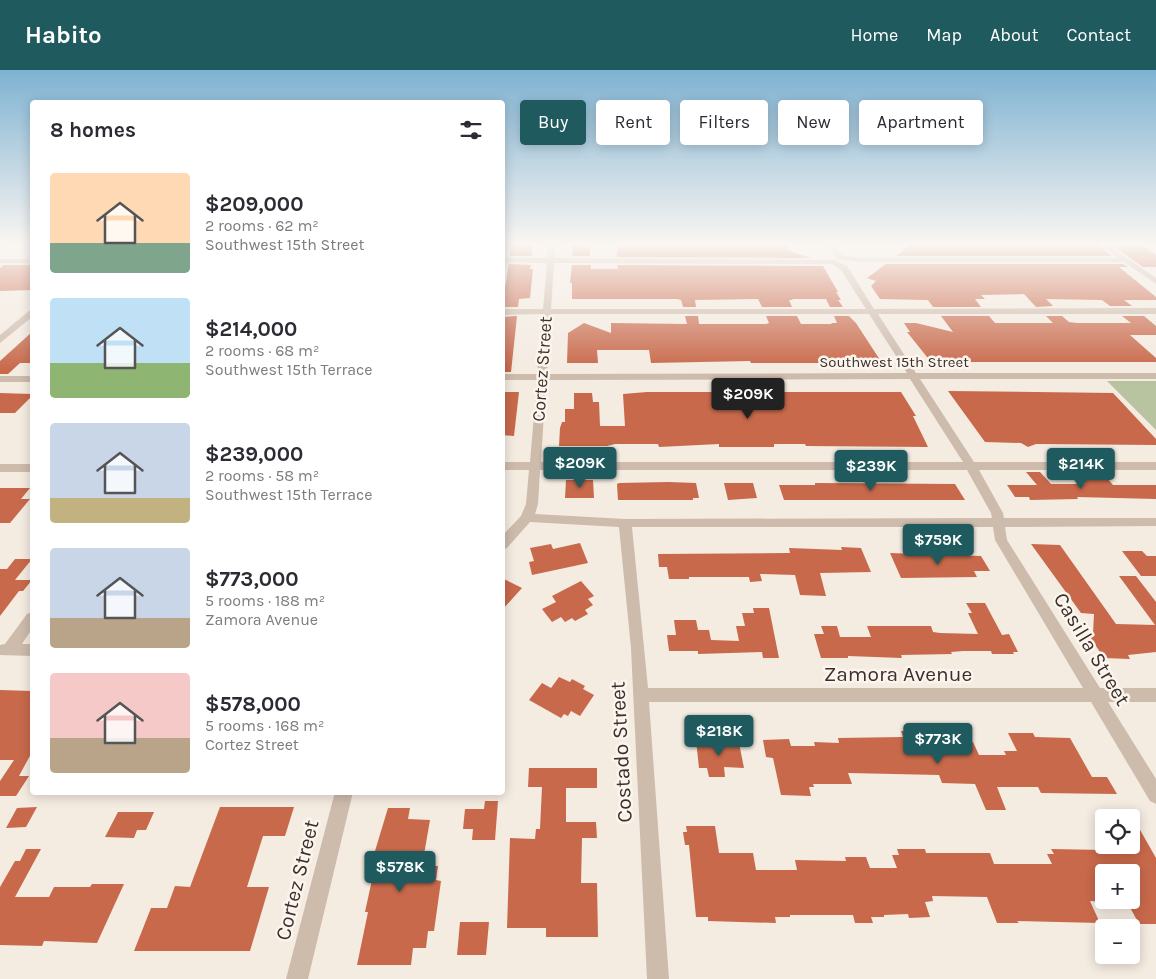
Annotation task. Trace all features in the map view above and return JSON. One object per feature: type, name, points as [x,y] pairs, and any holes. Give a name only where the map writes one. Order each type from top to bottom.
[{"type":"street","name":"Cortez Street","points":[[505,542],[527,518],[532,504],[549,285]]},
{"type":"street","name":"Casilla Street","points":[[854,285],[971,465],[992,503],[1001,540],[1156,795]]},
{"type":"street","points":[[505,312],[1156,311]]},
{"type":"street","points":[[0,340],[30,315]]},
{"type":"street","name":"Southwest 15th Street","points":[[505,377],[1156,376]]},
{"type":"street","points":[[0,379],[30,379]]},
{"type":"street","points":[[505,466],[1156,466]]},
{"type":"street","points":[[0,468],[30,468]]},
{"type":"street","points":[[527,518],[626,523],[1156,522]]},
{"type":"street","name":"Costado Street","points":[[626,523],[638,648],[658,979]]},
{"type":"street","points":[[4,650],[30,620]]},
{"type":"street","points":[[4,650],[30,650]]},
{"type":"street","name":"Zamora Avenue","points":[[640,695],[1156,695]]},
{"type":"street","name":"Cortez Street","points":[[296,979],[343,795]]},
{"type":"green space","points":[[1107,381],[1156,381],[1156,430]]},
{"type":"building","points":[[0,285],[30,285],[30,290],[0,291]]},
{"type":"building","points":[[505,285],[531,285],[530,298],[519,299],[518,307],[505,307]]},
{"type":"building","points":[[572,285],[834,285],[841,300],[838,300],[843,307],[830,307],[826,299],[792,299],[789,300],[792,307],[762,307],[758,299],[695,300],[696,307],[683,307],[681,300],[677,299],[572,299]]},
{"type":"building","points":[[1142,285],[1156,297],[1156,300],[1124,300],[1132,306],[1110,306],[1102,300],[1046,299],[1053,306],[1036,307],[1024,294],[981,295],[985,299],[975,299],[981,307],[933,307],[928,300],[880,299],[871,286]]},
{"type":"building","points":[[517,316],[511,372],[505,372],[505,317]]},
{"type":"building","points":[[685,316],[698,316],[699,324],[766,324],[769,323],[766,316],[797,316],[801,324],[832,324],[837,323],[834,316],[849,316],[856,323],[882,363],[751,363],[750,361],[651,363],[649,350],[597,350],[598,363],[567,363],[568,333],[584,323],[611,333],[611,323],[687,324]]},
{"type":"building","points":[[941,316],[989,316],[995,323],[1053,323],[1046,316],[1062,316],[1069,322],[1077,323],[1131,323],[1122,316],[1144,316],[1156,326],[1156,335],[1130,335],[1156,358],[1156,362],[931,362],[907,332],[910,332],[904,323],[916,323],[953,332]]},
{"type":"building","points":[[30,334],[30,363],[20,363],[8,374],[0,374],[0,361]]},
{"type":"building","points":[[948,391],[1113,393],[1156,439],[1156,445],[1036,444],[1028,447],[1021,443],[985,442]]},
{"type":"building","points":[[505,392],[519,392],[514,436],[505,435]]},
{"type":"building","points":[[647,392],[901,392],[916,416],[913,416],[928,447],[806,446],[805,444],[774,444],[774,447],[719,447],[719,444],[659,447],[658,444],[559,446],[560,428],[562,422],[565,422],[565,409],[574,409],[574,393],[592,393],[593,402],[599,402],[600,426],[625,426],[623,394]]},
{"type":"building","points":[[0,393],[30,394],[30,398],[15,413],[0,413]]},
{"type":"building","points":[[1026,472],[1040,472],[1051,484],[1085,484],[1080,477],[1107,478],[1113,485],[1156,485],[1156,499],[1077,497],[1078,499],[1030,500],[1029,497],[1015,497],[1007,485],[1037,485]]},
{"type":"building","points":[[566,480],[593,480],[594,498],[565,498]]},
{"type":"building","points":[[619,483],[696,483],[699,498],[693,498],[693,500],[618,500],[617,484]]},
{"type":"building","points":[[724,483],[753,483],[757,498],[728,500]]},
{"type":"building","points":[[815,483],[955,484],[965,500],[784,500],[779,485],[815,485]]},
{"type":"building","points":[[0,488],[30,488],[21,499],[30,499],[10,523],[0,523]]},
{"type":"building","points":[[580,543],[588,563],[532,575],[529,562],[534,561],[530,548],[551,544],[553,549]]},
{"type":"building","points":[[1031,544],[1060,545],[1116,624],[1155,625],[1119,576],[1136,576],[1156,602],[1156,652],[1128,655],[1130,659],[1104,658],[1088,634],[1093,634],[1094,614],[1081,613]]},
{"type":"building","points":[[841,547],[861,548],[871,572],[820,573],[826,596],[800,595],[795,575],[760,574],[762,581],[750,582],[749,577],[669,579],[667,567],[659,567],[658,554],[790,553],[789,548],[842,550]]},
{"type":"building","points":[[1122,551],[1142,551],[1147,556],[1156,556],[1156,576],[1141,576]]},
{"type":"building","points":[[890,553],[981,556],[990,571],[974,571],[977,577],[901,578]]},
{"type":"building","points":[[15,559],[30,559],[15,580],[30,580],[30,582],[23,591],[19,591],[0,616],[0,569],[7,569]]},
{"type":"building","points":[[505,580],[522,588],[505,607]]},
{"type":"building","points":[[581,581],[594,596],[588,599],[593,605],[585,610],[588,614],[575,621],[572,618],[565,622],[561,617],[552,622],[542,609],[556,602],[552,596]]},
{"type":"building","points":[[966,603],[985,603],[1002,635],[1009,634],[1018,652],[1013,652],[1014,654],[992,654],[991,651],[963,651],[951,652],[952,654],[901,655],[902,658],[848,656],[848,658],[821,658],[814,634],[824,634],[821,626],[837,626],[840,637],[871,637],[867,626],[931,626],[933,632],[978,634],[968,613],[972,613]]},
{"type":"building","points":[[753,608],[769,608],[779,658],[763,658],[762,652],[698,654],[698,651],[669,651],[667,635],[676,635],[674,620],[696,620],[698,630],[709,630],[711,640],[739,641],[736,626],[745,626],[742,613],[754,613]]},
{"type":"building","points":[[559,677],[570,682],[572,679],[585,686],[583,689],[594,695],[580,716],[571,711],[568,716],[564,714],[561,718],[529,700],[542,683],[551,688]]},
{"type":"building","points":[[0,690],[30,691],[30,756],[19,776],[29,776],[16,796],[0,796],[0,781],[14,760],[0,760]]},
{"type":"building","points":[[901,731],[916,731],[920,741],[973,742],[979,755],[1006,755],[1004,751],[1017,751],[1008,733],[1033,733],[1035,737],[1070,738],[1092,777],[1107,777],[1117,794],[1041,793],[1038,787],[997,787],[1006,810],[986,810],[975,784],[942,783],[939,775],[848,773],[852,784],[813,784],[814,787],[809,787],[811,796],[781,795],[773,758],[766,757],[763,740],[789,739],[791,746],[815,746],[814,742],[839,743],[838,738],[903,737]]},
{"type":"building","points":[[696,740],[713,740],[714,743],[739,743],[744,768],[724,767],[725,777],[709,777],[707,768],[699,768]]},
{"type":"building","points":[[529,768],[597,768],[597,788],[566,788],[566,822],[596,822],[597,838],[582,838],[581,883],[597,883],[598,937],[546,937],[546,928],[507,928],[510,838],[535,839],[536,829],[540,829],[542,787],[528,787]]},
{"type":"building","points":[[485,801],[498,801],[495,840],[472,840],[473,829],[463,829],[465,809],[484,809]]},
{"type":"building","points":[[37,807],[26,827],[6,828],[17,808]]},
{"type":"building","points":[[220,807],[294,807],[285,836],[263,836],[247,887],[269,887],[250,951],[134,951],[151,908],[167,908],[175,886],[190,887]]},
{"type":"building","points":[[388,808],[410,808],[408,819],[430,820],[422,866],[438,866],[436,880],[441,881],[434,931],[428,931],[426,948],[413,948],[411,965],[357,965],[368,912],[365,912],[378,852],[375,851]]},
{"type":"building","points":[[118,812],[154,812],[146,830],[137,830],[134,838],[105,837]]},
{"type":"building","points":[[686,826],[715,826],[719,853],[753,853],[756,870],[797,870],[795,860],[846,861],[845,857],[866,857],[870,868],[897,868],[892,855],[899,855],[897,849],[925,849],[926,853],[990,853],[994,864],[1052,864],[1047,854],[1054,854],[1051,849],[1095,850],[1095,854],[1140,854],[1140,830],[1156,858],[1156,924],[1140,924],[1140,919],[1136,919],[1131,909],[1140,909],[1140,864],[1095,864],[1095,901],[1090,901],[1098,919],[1095,919],[1095,923],[1017,921],[1019,923],[997,923],[987,897],[932,896],[933,901],[925,902],[930,917],[909,918],[908,914],[884,915],[884,917],[871,917],[873,923],[855,923],[853,915],[790,915],[790,917],[775,917],[776,923],[708,921],[708,917],[696,917],[689,845],[685,845],[683,832],[687,832]]},
{"type":"building","points":[[26,849],[41,849],[15,897],[49,897],[54,887],[90,887],[92,884],[124,884],[97,943],[44,941],[42,946],[0,945],[0,887],[15,861],[20,861]]},
{"type":"building","points":[[460,922],[489,922],[486,955],[457,955]]}]
